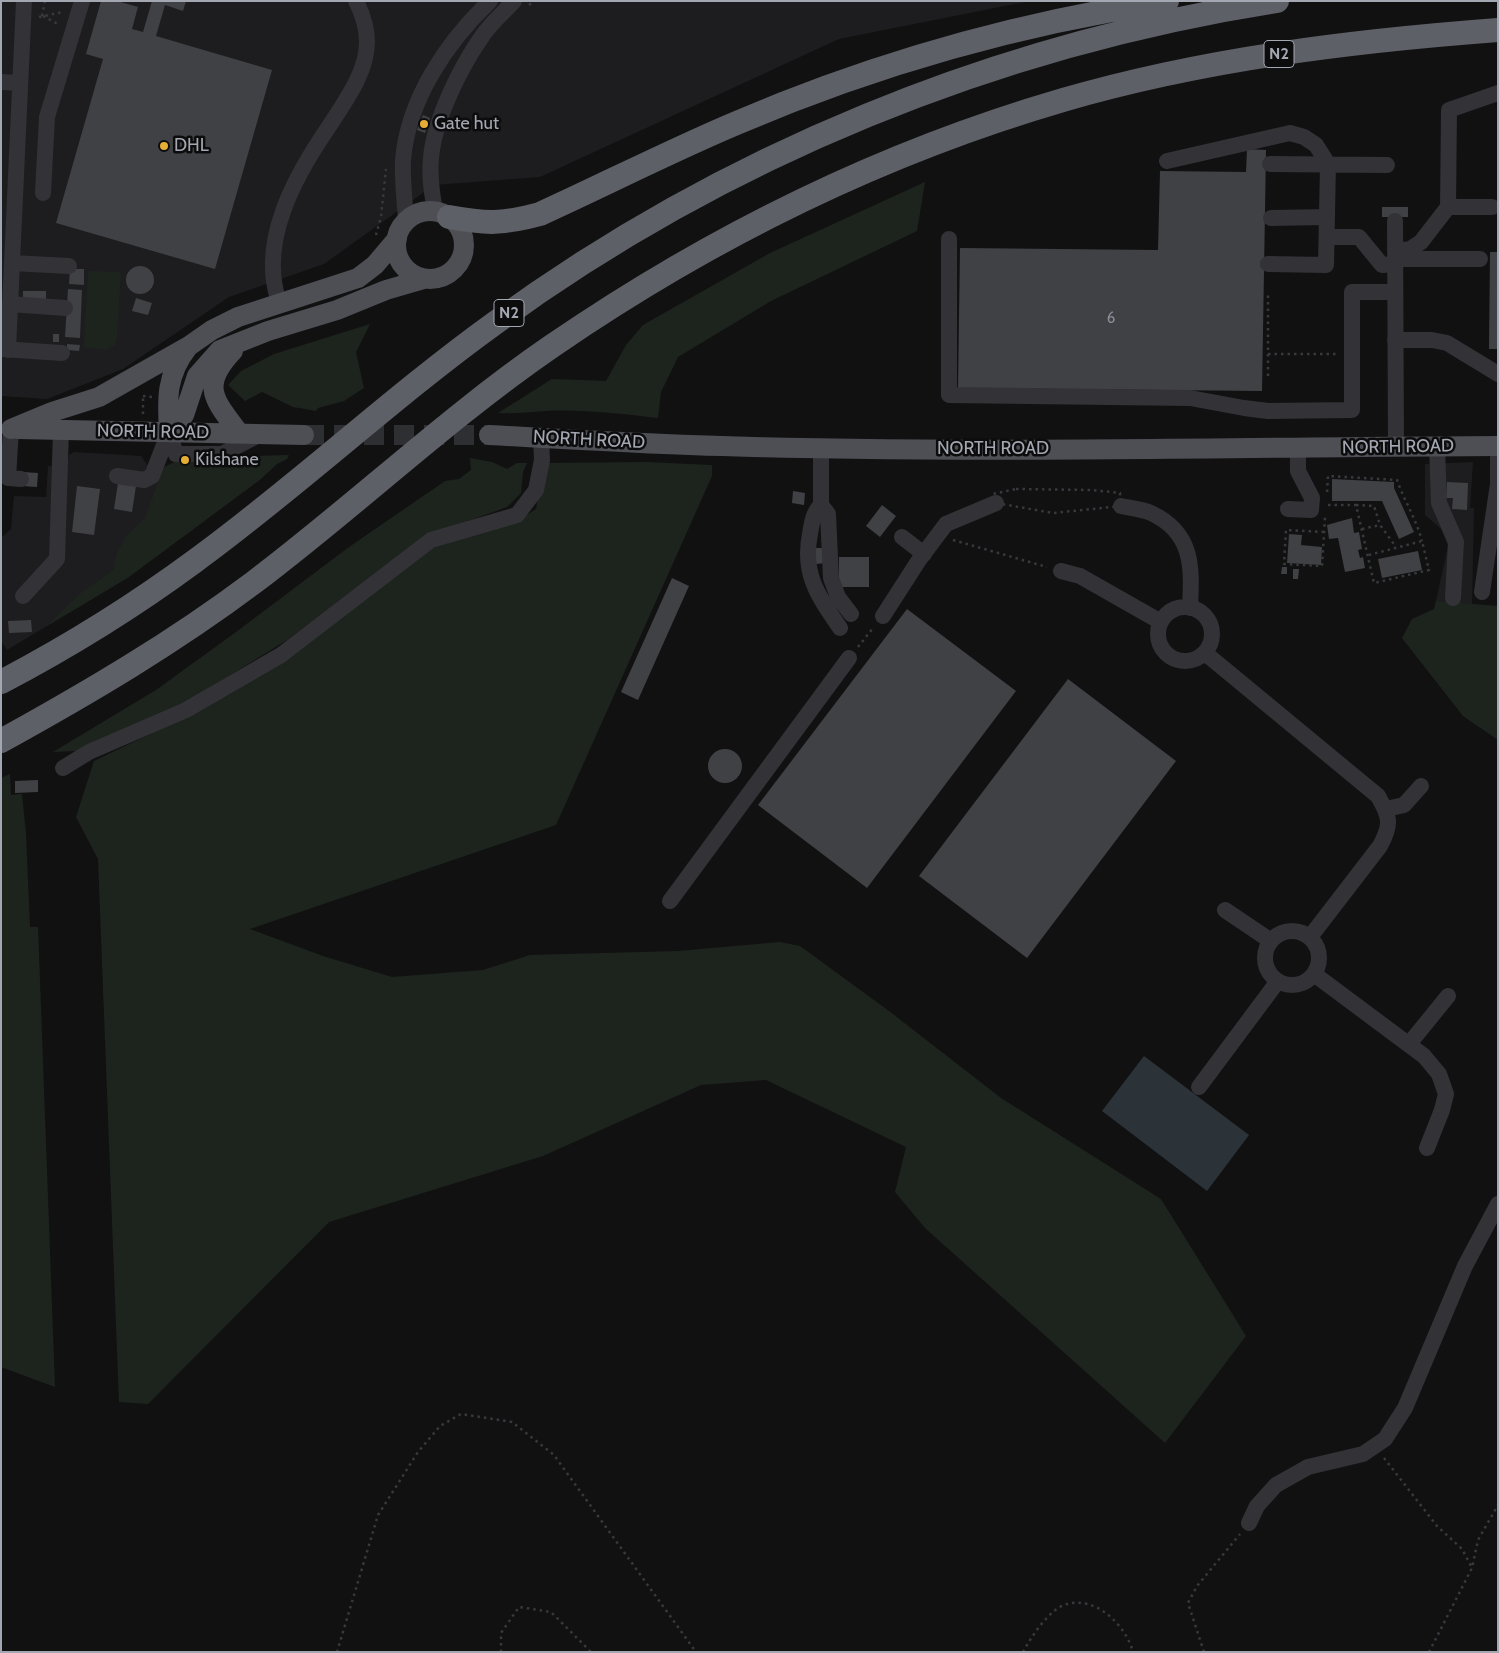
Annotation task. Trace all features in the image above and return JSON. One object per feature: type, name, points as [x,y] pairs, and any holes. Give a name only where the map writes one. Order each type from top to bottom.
[{"type":"highway","points":[[442,214],[490,224],[511,222],[540,214],[738,122],[815,91],[892,65],[1030,26],[1167,1]]},
{"type":"highway","name":"N2","points":[[1,682],[107,621],[195,560],[494,323],[559,278],[642,226],[728,180],[808,141],[883,108],[1027,57],[1126,30],[1209,12],[1277,1]]},
{"type":"highway","name":"N2","points":[[1,741],[81,698],[165,645],[254,583],[474,404],[551,346],[674,268],[757,222],[874,169],[973,130],[1064,100],[1255,57],[1377,41],[1498,30]]},
{"type":"main road","points":[[6,429],[99,397],[189,346],[212,330],[279,302],[313,294],[358,278],[375,265],[397,239],[406,222],[419,213],[442,214],[457,225],[463,235],[462,258],[456,268],[447,275],[436,279],[424,279],[386,290],[337,310],[268,331],[220,350],[208,361],[197,376],[184,415],[169,432]]},
{"type":"main road","points":[[397,239],[399,259],[404,268],[413,275],[424,279]]},
{"type":"main road","points":[[239,434],[214,398],[214,380],[222,362],[241,342]]},
{"type":"main road","points":[[169,432],[168,390],[177,364],[189,346]]},
{"type":"main road","name":"NORTH ROAD","points":[[6,429],[304,435]]},
{"type":"main road","name":"NORTH ROAD","points":[[489,436],[722,446],[821,448],[1298,449],[1498,446]]},
{"type":"street","points":[[43,192],[47,117],[82,1]]},
{"type":"street","points":[[279,302],[273,276],[276,235],[285,205],[301,171],[346,100],[362,68],[367,42],[362,13],[356,1]]},
{"type":"street","points":[[406,222],[403,160],[406,140],[420,98],[438,63],[472,19],[490,1]]},
{"type":"street","points":[[24,4],[10,304],[5,349],[62,353]]},
{"type":"street","points":[[442,214],[430,176],[430,157],[435,134],[459,76],[483,34],[519,6]]},
{"type":"street","points":[[1,82],[20,83]]},
{"type":"street","points":[[1327,237],[1359,237],[1382,265],[1421,242],[1448,208],[1449,110],[1498,93]]},
{"type":"street","points":[[1167,161],[1290,133],[1304,137],[1316,145],[1328,164],[1326,265],[1268,264]]},
{"type":"street","points":[[1270,164],[1387,165]]},
{"type":"street","points":[[1448,208],[1492,207]]},
{"type":"street","points":[[1271,218],[1327,217]]},
{"type":"street","points":[[1395,221],[1396,447]]},
{"type":"street","points":[[949,239],[948,395],[1190,398],[1244,408],[1268,410],[1352,410],[1352,292],[1395,292]]},
{"type":"street","points":[[1395,258],[1480,259]]},
{"type":"street","points":[[12,263],[69,266]]},
{"type":"street","points":[[10,304],[65,308]]},
{"type":"street","points":[[1395,340],[1432,340],[1447,343],[1498,374]]},
{"type":"street","points":[[6,429],[8,478],[21,479]]},
{"type":"street","points":[[23,596],[58,559],[61,430]]},
{"type":"street","points":[[169,432],[176,454],[222,454],[261,434]]},
{"type":"street","points":[[117,476],[144,480],[152,476],[169,432]]},
{"type":"street","points":[[63,768],[89,752],[186,710],[281,655],[431,540],[517,515],[536,490],[542,460],[542,438]]},
{"type":"street","points":[[1438,446],[1439,503],[1456,542],[1453,598]]},
{"type":"street","points":[[1482,592],[1498,484],[1498,446]]},
{"type":"street","points":[[821,448],[821,505],[828,514],[831,578],[838,597],[851,614]]},
{"type":"street","points":[[1288,509],[1311,510],[1319,505],[1312,498],[1298,472],[1298,449]]},
{"type":"street","points":[[883,616],[946,524],[996,503]]},
{"type":"street","points":[[821,505],[814,512],[807,547],[808,570],[817,594],[840,628]]},
{"type":"street","points":[[1121,506],[1151,513],[1175,530],[1189,552],[1192,574],[1190,608]]},
{"type":"street","points":[[902,538],[924,554]]},
{"type":"street","points":[[1061,571],[1080,576],[1161,622]]},
{"type":"street","points":[[1178,608],[1190,608],[1203,614],[1212,628],[1210,646],[1205,653],[1189,661],[1171,658],[1160,644],[1158,635],[1161,622],[1170,611],[1178,608]]},
{"type":"street","points":[[1205,653],[1378,796],[1389,814],[1388,832],[1380,846],[1310,937]]},
{"type":"street","points":[[670,901],[849,658]]},
{"type":"street","points":[[1386,809],[1404,805],[1420,786]]},
{"type":"street","points":[[1225,910],[1271,941]]},
{"type":"street","points":[[1286,932],[1303,933],[1310,937],[1319,952],[1319,961],[1314,974],[1305,982],[1296,985],[1278,981],[1271,975],[1265,958],[1271,941],[1286,932]]},
{"type":"street","points":[[1314,974],[1409,1044],[1424,1056],[1439,1074],[1446,1094],[1442,1110],[1427,1148]]},
{"type":"street","points":[[1199,1087],[1278,981]]},
{"type":"street","points":[[1409,1044],[1448,996]]},
{"type":"street","points":[[1249,1523],[1257,1506],[1276,1485],[1308,1467],[1363,1454],[1385,1439],[1405,1408],[1465,1266],[1498,1204]]},
{"type":"path","points":[[42,16],[46,1]]},
{"type":"path","points":[[519,6],[534,1]]},
{"type":"path","points":[[24,4],[42,16],[73,31]]},
{"type":"path","points":[[1268,292],[1268,376]]},
{"type":"path","points":[[1268,354],[1352,354]]},
{"type":"path","points":[[1324,532],[1286,530],[1284,564],[1322,566],[1324,532],[1319,505],[1328,476],[1397,480],[1409,511],[1419,528],[1429,570],[1374,583],[1356,505]]},
{"type":"path","points":[[1016,488],[1092,490],[1120,493],[1121,506],[1053,513],[996,503],[993,494],[1016,488]]},
{"type":"path","points":[[1319,505],[1374,506],[1380,525],[1396,547]]},
{"type":"path","points":[[1362,529],[1380,525]]},
{"type":"path","points":[[938,536],[1061,571]]},
{"type":"path","points":[[1369,555],[1422,541]]},
{"type":"path","points":[[849,658],[883,616]]},
{"type":"path","points":[[337,1652],[378,1515],[418,1452],[440,1426],[461,1414],[512,1422],[554,1455],[696,1652]]},
{"type":"path","points":[[1375,1446],[1437,1526],[1462,1549],[1472,1568]]},
{"type":"path","points":[[1428,1652],[1472,1568],[1478,1540],[1498,1505]]},
{"type":"path","points":[[1204,1652],[1188,1603],[1197,1586],[1249,1523]]},
{"type":"path","points":[[1023,1652],[1040,1623],[1067,1604],[1096,1605],[1115,1620],[1131,1643],[1133,1652]]},
{"type":"path","points":[[501,1652],[501,1633],[519,1607],[551,1612],[590,1652]]},
{"type":"shaded area","points":[[1,1],[1030,1],[839,39],[540,177],[434,185],[324,264],[229,297],[123,369],[47,399],[1,396]]},
{"type":"shaded area","points":[[925,182],[917,231],[771,301],[678,357],[661,392],[658,418],[573,411],[498,413],[552,379],[606,381],[626,345],[643,325],[770,253]]},
{"type":"shaded area","points":[[88,271],[121,272],[117,337],[115,345],[106,350],[84,347]]},
{"type":"shaded area","points":[[370,324],[356,352],[364,388],[344,401],[318,408],[316,411],[293,407],[262,392],[245,401],[228,385],[241,371],[274,354]]},
{"type":"shaded area","points":[[74,452],[141,456],[149,467],[166,474],[143,528],[129,535],[117,559],[129,577],[7,650],[1,641],[1,538],[11,529],[14,496],[46,497],[48,466],[67,468],[69,455]]},
{"type":"shaded area","points":[[289,455],[287,459],[277,464],[261,479],[129,577],[47,626],[81,593],[114,570],[116,556],[125,538],[145,518],[164,467],[177,461],[228,463],[253,456]]},
{"type":"shaded area","points":[[470,458],[492,462],[507,469],[517,463],[527,463],[523,472],[521,493],[507,507],[429,535],[287,640],[188,701],[77,751],[53,752],[156,690],[349,547],[445,481],[459,479],[471,470]]},
{"type":"shaded area","points":[[647,462],[712,465],[712,476],[556,825],[250,929],[323,956],[392,977],[483,970],[530,955],[678,951],[780,942],[800,946],[889,1011],[1001,1098],[1161,1199],[1246,1336],[1165,1443],[925,1228],[895,1192],[906,1147],[766,1080],[701,1085],[543,1156],[329,1222],[148,1404],[119,1402],[98,859],[76,817],[94,761],[196,712],[432,548],[517,521],[536,509],[544,463]]},
{"type":"shaded area","points":[[1473,462],[1470,508],[1474,508],[1472,606],[1436,601],[1448,546],[1441,529],[1425,515],[1425,464]]},
{"type":"shaded area","points":[[1436,601],[1498,606],[1498,740],[1463,716],[1402,638],[1412,619],[1434,609]]},
{"type":"shaded area","points":[[10,774],[11,795],[22,794],[26,834],[30,927],[38,927],[55,1387],[1,1367],[1,778]]},
{"type":"shaded area","points":[[1144,1056],[1249,1135],[1207,1191],[1102,1111]]},
{"type":"building","name":"DHL","points":[[101,1],[117,1],[138,7],[132,29],[143,32],[152,1],[186,1],[183,11],[165,5],[156,36],[272,70],[215,269],[56,223],[103,59],[86,54]]},
{"type":"building","name":"Gate hut","points":[[423,115],[430,118],[425,133],[417,130]]},
{"type":"building","points":[[1247,149],[1266,150],[1262,391],[958,388],[960,248],[1158,250],[1160,171],[1246,172]]},
{"type":"building","points":[[1382,207],[1408,207],[1408,217],[1382,217]]},
{"type":"building","points":[[1490,252],[1498,252],[1498,349],[1489,349]]},
{"type":"building","points":[[140,266],[150,270],[154,280],[150,290],[140,294],[130,290],[126,280],[130,270]]},
{"type":"building","points":[[70,269],[84,269],[84,285],[69,284]]},
{"type":"building","points":[[68,289],[82,290],[80,338],[65,337]]},
{"type":"building","points":[[23,291],[46,291],[46,300],[23,299]]},
{"type":"building","points":[[136,298],[152,303],[148,315],[132,311]]},
{"type":"building","points":[[53,334],[59,334],[59,342],[53,342]]},
{"type":"building","points":[[67,344],[80,345],[79,351],[67,350]]},
{"type":"building","points":[[23,472],[38,473],[37,487],[22,486]]},
{"type":"building","points":[[1332,479],[1394,482],[1394,488],[1414,532],[1399,539],[1382,501],[1332,501]]},
{"type":"building","points":[[1447,482],[1468,483],[1467,510],[1452,509],[1453,498],[1446,498]]},
{"type":"building","points":[[118,483],[136,486],[132,512],[114,509]]},
{"type":"building","points":[[77,486],[100,489],[94,535],[72,532]]},
{"type":"building","points":[[793,491],[805,493],[804,505],[792,503]]},
{"type":"building","points":[[882,505],[896,516],[880,537],[866,526]]},
{"type":"building","points":[[1352,518],[1354,533],[1359,532],[1362,549],[1358,550],[1360,558],[1363,557],[1365,568],[1345,572],[1338,538],[1329,539],[1327,525]]},
{"type":"building","points":[[1289,534],[1302,535],[1301,545],[1322,547],[1321,565],[1287,563]]},
{"type":"building","points":[[816,548],[826,548],[826,563],[816,564]]},
{"type":"building","points":[[1418,551],[1422,570],[1382,578],[1378,559]]},
{"type":"building","points":[[839,557],[869,557],[869,587],[839,587]]},
{"type":"building","points":[[1282,567],[1287,567],[1287,574],[1281,574]]},
{"type":"building","points":[[1293,569],[1299,569],[1298,579],[1293,579]]},
{"type":"building","points":[[672,578],[689,586],[638,700],[621,692]]},
{"type":"building","points":[[907,609],[1016,691],[867,888],[758,805]]},
{"type":"building","points":[[31,620],[32,632],[9,633],[8,621]]},
{"type":"building","points":[[1068,679],[1176,761],[1027,958],[919,876]]},
{"type":"building","points":[[725,749],[732,750],[737,754],[741,759],[741,773],[737,778],[732,782],[725,783],[718,782],[713,778],[709,773],[708,766],[709,759],[713,754],[718,750]]},
{"type":"building","points":[[38,780],[38,792],[15,793],[15,781]]},
{"type":"tunnel","points":[[304,435],[489,435]]},
{"type":"place","name":"Gate hut","points":[[424,124]]},
{"type":"place","name":"DHL","points":[[164,146]]},
{"type":"place","name":"Kilshane","points":[[185,460]]}]
